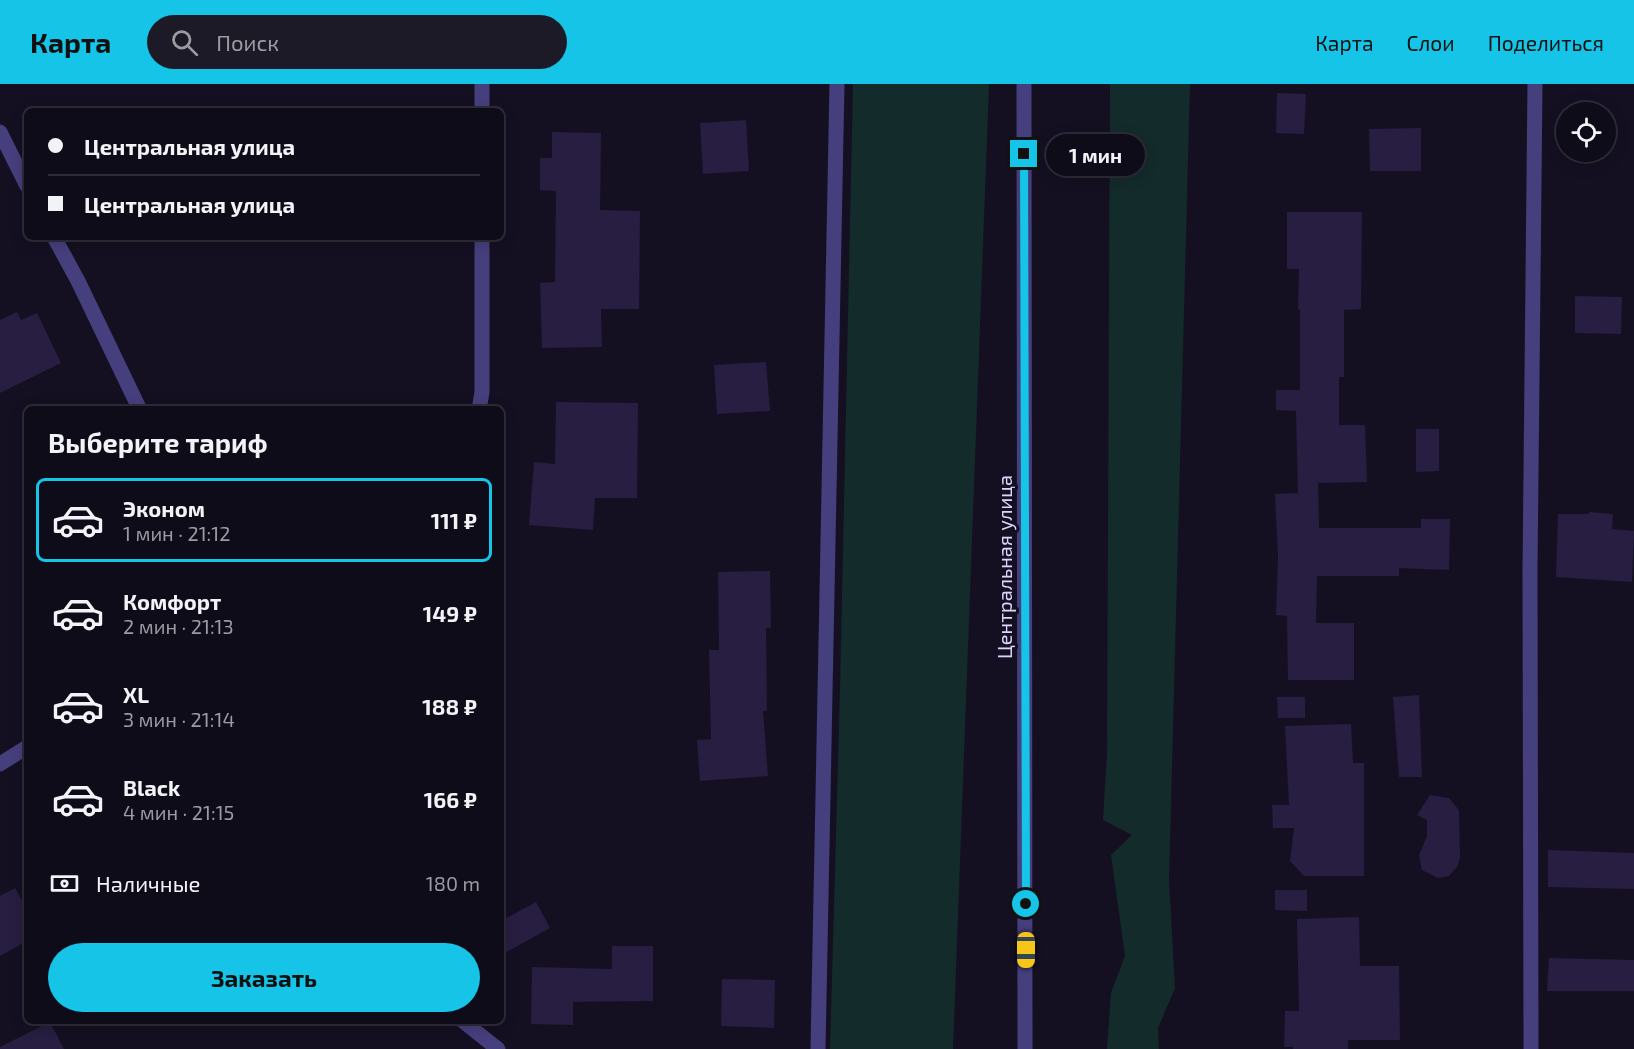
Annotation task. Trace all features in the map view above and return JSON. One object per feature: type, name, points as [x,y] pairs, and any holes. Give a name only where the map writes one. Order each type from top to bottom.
[{"type":"street","points":[[482,84],[482,108]]},
{"type":"street","points":[[818,1049],[837,84]]},
{"type":"street","name":"Центральная улица","points":[[1024,84],[1025,1049]]},
{"type":"street","points":[[1532,1049],[1530,570],[1535,84]]},
{"type":"street","points":[[0,132],[24,180]]},
{"type":"street","points":[[56,240],[138,406]]},
{"type":"street","points":[[480,406],[482,392],[482,240]]},
{"type":"street","points":[[0,764],[24,749]]},
{"type":"street","points":[[467,1024],[498,1049]]},
{"type":"green space","points":[[853,84],[989,84],[953,1049],[830,1049]]},
{"type":"green space","points":[[1110,84],[1190,84],[1169,880],[1175,988],[1158,1028],[1159,1049],[1107,1049],[1111,993],[1125,956],[1111,855],[1132,835],[1103,820],[1107,753]]},
{"type":"building","points":[[1277,93],[1306,94],[1304,134],[1276,133]]},
{"type":"building","points":[[746,120],[749,171],[703,174],[700,123]]},
{"type":"building","points":[[1421,128],[1421,171],[1370,171],[1369,129]]},
{"type":"building","points":[[552,132],[601,133],[600,210],[640,211],[639,309],[601,309],[602,347],[542,348],[540,283],[555,282],[556,191],[540,190],[540,158],[552,158]]},
{"type":"building","points":[[1287,212],[1362,212],[1361,309],[1344,310],[1344,377],[1339,377],[1339,425],[1365,425],[1367,482],[1318,483],[1319,528],[1421,528],[1421,519],[1450,519],[1449,570],[1399,568],[1399,576],[1317,576],[1316,623],[1354,623],[1354,680],[1288,680],[1287,616],[1276,615],[1278,557],[1275,494],[1298,493],[1296,411],[1276,410],[1276,390],[1300,390],[1299,269],[1287,269]]},
{"type":"building","points":[[1575,296],[1622,297],[1621,334],[1575,333]]},
{"type":"building","points":[[17,312],[21,320],[37,313],[61,363],[0,393],[0,320]]},
{"type":"building","points":[[766,362],[770,411],[717,414],[714,365]]},
{"type":"building","points":[[556,402],[638,403],[637,498],[595,498],[593,530],[529,525],[534,462],[555,464]]},
{"type":"building","points":[[1416,429],[1439,429],[1439,471],[1416,472]]},
{"type":"building","points":[[1589,512],[1613,514],[1612,529],[1634,531],[1632,582],[1556,577],[1558,514],[1589,514]]},
{"type":"building","points":[[770,571],[771,628],[766,628],[767,711],[763,711],[768,776],[700,781],[697,740],[711,739],[709,650],[719,650],[718,572]]},
{"type":"building","points":[[1419,695],[1422,777],[1399,777],[1393,697]]},
{"type":"building","points":[[1277,697],[1305,697],[1305,718],[1278,718]]},
{"type":"building","points":[[1351,724],[1353,763],[1364,763],[1364,876],[1304,876],[1290,861],[1294,828],[1273,828],[1272,805],[1289,805],[1285,726]]},
{"type":"building","points":[[1430,795],[1449,798],[1459,810],[1460,858],[1457,867],[1449,876],[1438,878],[1422,870],[1419,855],[1427,836],[1427,820],[1417,815]]},
{"type":"building","points":[[1548,850],[1634,853],[1634,889],[1548,887]]},
{"type":"building","points":[[15,888],[24,904],[24,943],[0,956],[0,896]]},
{"type":"building","points":[[1275,890],[1307,890],[1307,911],[1275,910]]},
{"type":"building","points":[[536,902],[550,928],[504,953],[504,919]]},
{"type":"building","points":[[1359,917],[1360,966],[1399,966],[1400,1040],[1348,1040],[1348,1049],[1284,1047],[1285,1011],[1299,1011],[1297,919]]},
{"type":"building","points":[[612,946],[653,946],[653,1001],[573,1002],[573,1025],[531,1024],[532,967],[612,969]]},
{"type":"building","points":[[1549,958],[1634,960],[1634,991],[1547,991]]},
{"type":"building","points":[[722,979],[775,980],[774,1028],[721,1026]]},
{"type":"building","points":[[46,1024],[51,1024],[64,1049],[0,1049]]},
{"type":"route","points":[[1024,154],[1026,904]]}]
